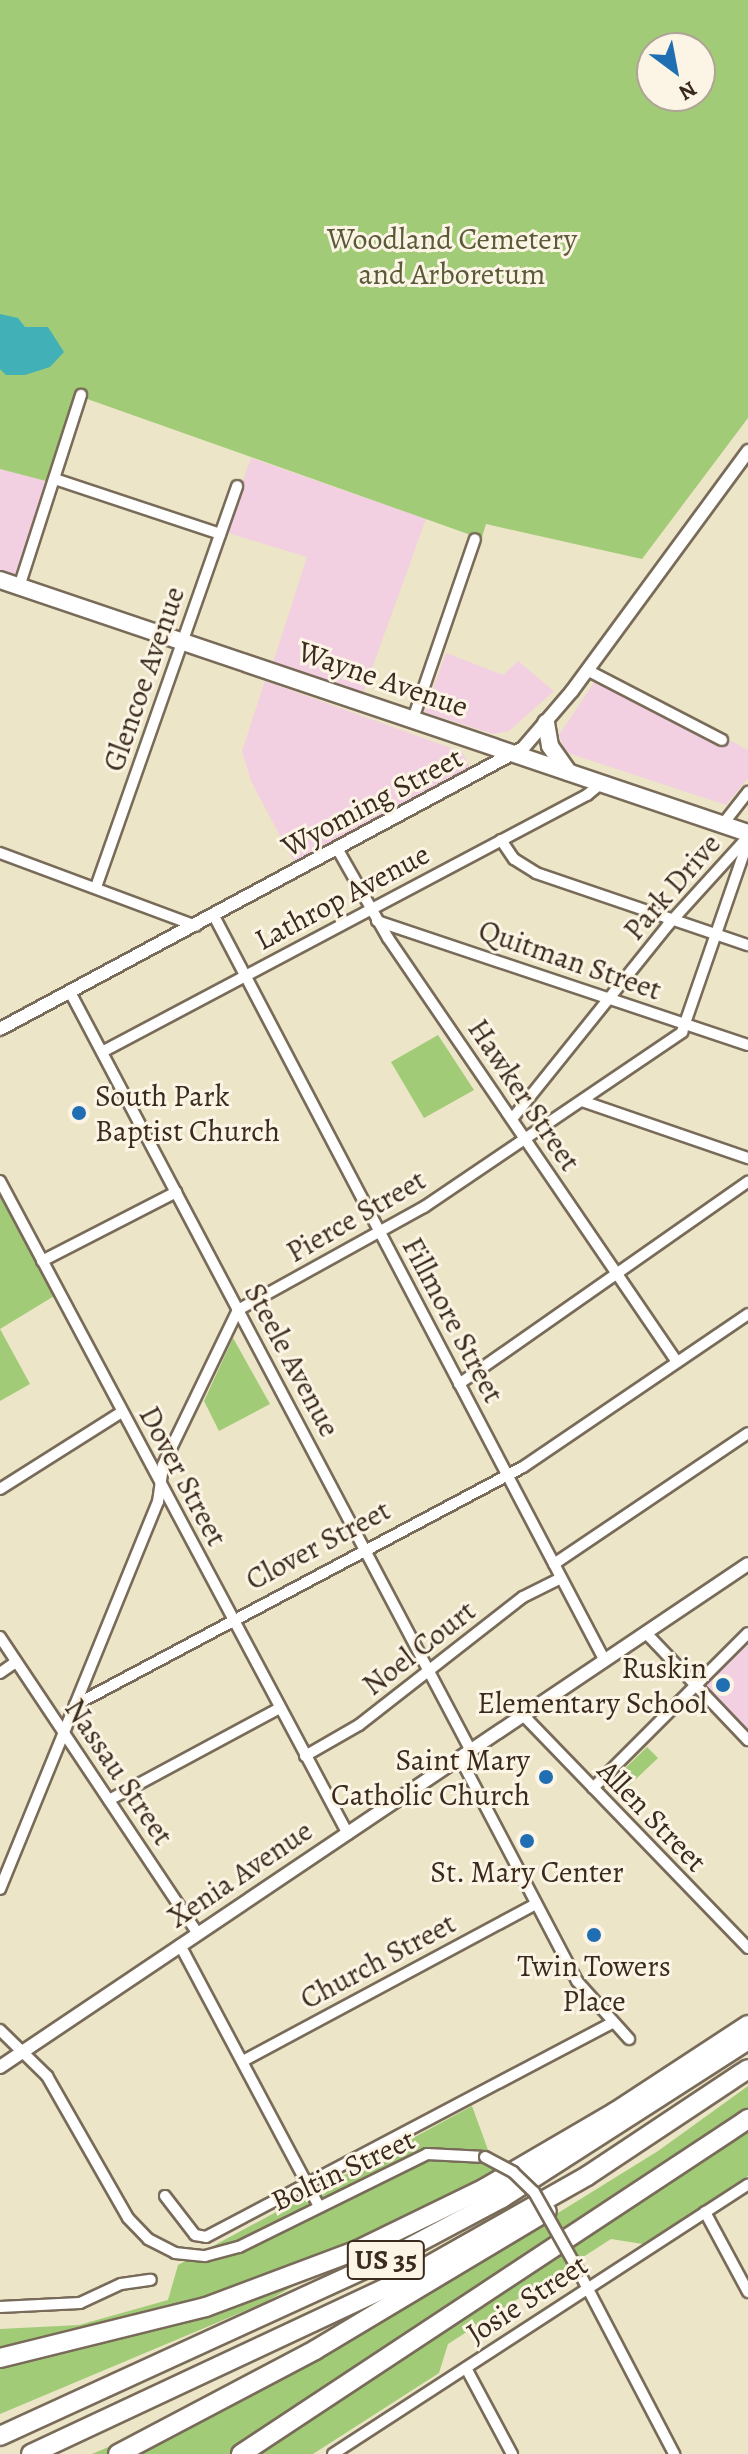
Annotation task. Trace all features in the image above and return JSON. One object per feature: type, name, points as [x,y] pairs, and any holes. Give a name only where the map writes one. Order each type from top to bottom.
[{"type":"highway","points":[[0,2358],[206,2307],[358,2250],[485,2188],[615,2112],[748,2025]]},
{"type":"highway","name":"US 35","points":[[0,2436],[393,2256],[502,2198],[748,2040]]},
{"type":"highway","name":"US 35","points":[[31,2454],[405,2279],[663,2129],[748,2069]]},
{"type":"highway","points":[[241,2454],[748,2119]]},
{"type":"highway","points":[[118,2454],[439,2279],[523,2228],[663,2129]]},
{"type":"main road","name":"Wayne Avenue","points":[[0,580],[723,824],[748,837]]},
{"type":"main road","points":[[546,723],[550,746],[568,772]]},
{"type":"street","points":[[19,587],[81,395]]},
{"type":"street","name":"Wyoming Street","points":[[0,1029],[514,754],[546,723],[587,670],[748,451]]},
{"type":"street","points":[[55,479],[220,534]]},
{"type":"street","name":"Glencoe Avenue","points":[[96,887],[237,486]]},
{"type":"street","points":[[413,719],[475,539]]},
{"type":"street","points":[[587,670],[722,740]]},
{"type":"street","name":"Lathrop Avenue","points":[[102,1052],[587,795],[598,786],[596,781]]},
{"type":"street","name":"Park Drive","points":[[723,824],[748,792]]},
{"type":"street","points":[[688,1024],[748,837]]},
{"type":"street","name":"Park Drive","points":[[512,1119],[673,920],[748,837]]},
{"type":"street","points":[[501,840],[514,859],[536,873],[748,945]]},
{"type":"street","name":"Hawker Street","points":[[338,850],[377,921],[677,1362]]},
{"type":"street","points":[[0,853],[196,926]]},
{"type":"street","name":"Fillmore Street","points":[[214,916],[605,1661]]},
{"type":"street","name":"Quitman Street","points":[[377,921],[748,1045]]},
{"type":"street","name":"Steele Avenue","points":[[70,992],[429,1672],[536,1904],[577,1981],[629,2039]]},
{"type":"street","name":"Pierce Street","points":[[238,1310],[380,1234],[582,1101],[688,1024]]},
{"type":"street","points":[[582,1101],[748,1158]]},
{"type":"street","name":"Dover Street","points":[[0,1181],[348,1834]]},
{"type":"street","points":[[459,1384],[748,1182]]},
{"type":"street","points":[[42,1261],[176,1192]]},
{"type":"street","points":[[0,1889],[158,1502],[163,1465],[238,1310]]},
{"type":"street","name":"Clover Street","points":[[75,1705],[363,1548],[507,1475],[748,1314]]},
{"type":"street","points":[[0,1489],[122,1412]]},
{"type":"street","points":[[554,1564],[748,1433]]},
{"type":"street","name":"Xenia Avenue","points":[[0,2067],[748,1564]]},
{"type":"street","name":"Noel Court","points":[[305,1756],[340,1738],[523,1597],[561,1578]]},
{"type":"street","points":[[646,1633],[748,1740]]},
{"type":"street","points":[[593,1788],[748,1633]]},
{"type":"street","name":"Nassau Street","points":[[0,1637],[198,1934]]},
{"type":"street","points":[[0,1673],[16,1662]]},
{"type":"street","points":[[109,1800],[280,1708]]},
{"type":"street","name":"Allen Street","points":[[523,1715],[748,1948]]},
{"type":"street","name":"Church Street","points":[[243,2061],[536,1904]]},
{"type":"street","points":[[180,1945],[319,2206]]},
{"type":"street","points":[[165,2196],[195,2235],[206,2237],[613,2022]]},
{"type":"street","name":"Boltin Street","points":[[0,2030],[20,2054],[47,2076],[128,2218],[161,2247],[190,2256],[222,2253],[427,2154],[460,2152],[485,2157],[513,2172],[534,2192],[674,2454]]},
{"type":"street","name":"Josie Street","points":[[333,2454],[748,2185]]},
{"type":"street","points":[[705,2212],[748,2292]]},
{"type":"street","points":[[0,2307],[80,2303],[121,2284],[151,2280]]},
{"type":"street","points":[[466,2368],[512,2454]]},
{"type":"shaded area","points":[[251,458],[426,519],[362,696],[272,666],[307,557],[225,532]]},
{"type":"shaded area","points":[[0,469],[46,481],[16,581],[0,575]]},
{"type":"shaded area","points":[[446,653],[503,675],[518,661],[554,691],[509,731],[493,734],[424,712]]},
{"type":"shaded area","points":[[601,672],[748,750],[748,778],[726,805],[565,752],[559,735]]},
{"type":"shaded area","points":[[265,681],[462,752],[469,765],[466,774],[296,866],[251,781],[242,751]]},
{"type":"shaded area","name":"Ruskin Elementary School","points":[[748,1633],[748,1740],[698,1683]]},
{"type":"green space","name":"Woodland Cemetery and Arboretum","points":[[0,0],[748,0],[748,418],[642,559],[486,524],[482,537],[471,535],[76,395],[46,481],[0,469]]},
{"type":"green space","points":[[438,1035],[474,1090],[424,1118],[391,1062]]},
{"type":"green space","points":[[0,1181],[59,1293],[0,1329]]},
{"type":"green space","points":[[0,1329],[30,1384],[0,1401]]},
{"type":"green space","points":[[233,1338],[270,1404],[219,1431],[204,1401]]},
{"type":"green space","points":[[647,1747],[658,1758],[617,1797],[607,1786]]},
{"type":"green space","points":[[748,2086],[748,2176],[643,2244],[611,2239],[448,2344],[439,2373],[313,2454],[92,2454],[340,2348],[658,2151]]},
{"type":"green space","points":[[472,2106],[495,2169],[266,2302],[0,2414],[0,2329],[79,2325],[168,2300],[178,2265]]},
{"type":"water","points":[[0,314],[18,318],[25,327],[48,327],[64,352],[50,367],[25,375],[6,375],[0,369]]},
{"type":"place","name":"South Park Baptist Church","points":[[79,1113]]},
{"type":"place","name":"Ruskin Elementary School","points":[[723,1685]]},
{"type":"place","name":"Saint Mary Catholic Church","points":[[546,1777]]},
{"type":"place","name":"St. Mary Center","points":[[527,1841]]},
{"type":"place","name":"Twin Towers Place","points":[[594,1935]]}]
